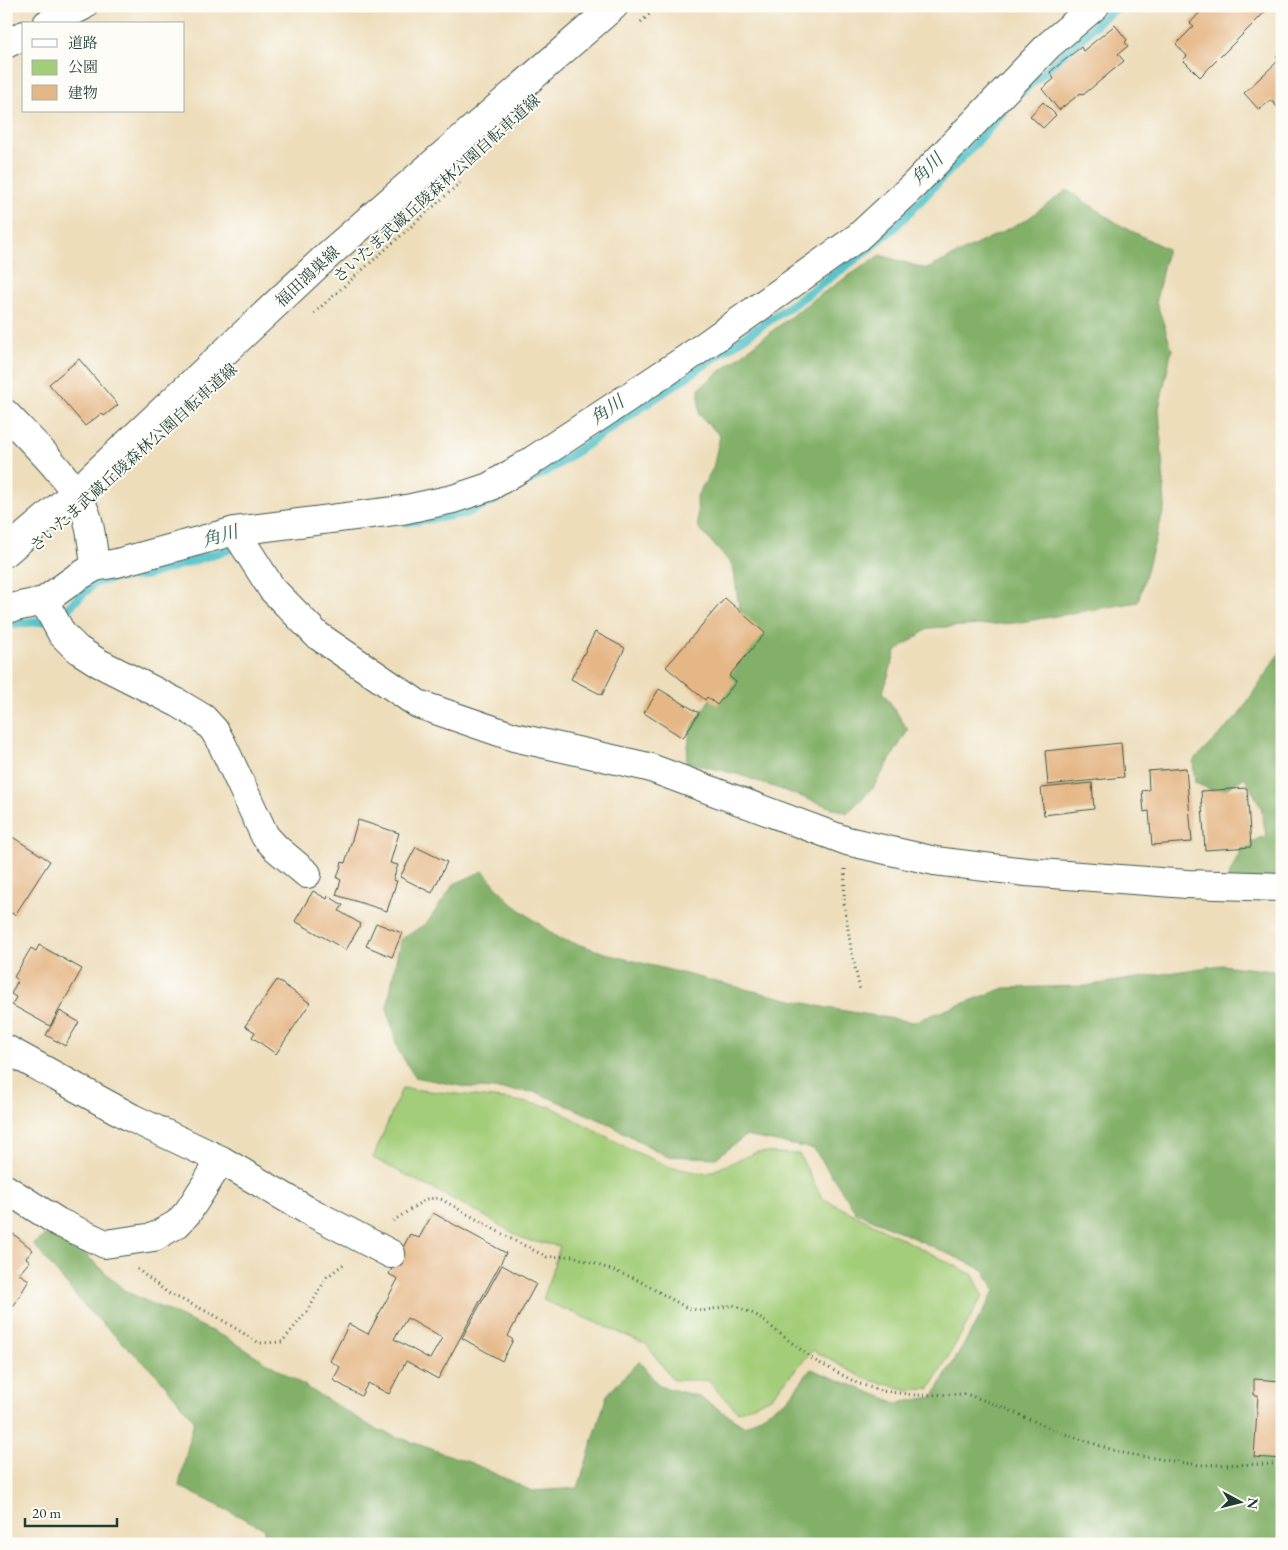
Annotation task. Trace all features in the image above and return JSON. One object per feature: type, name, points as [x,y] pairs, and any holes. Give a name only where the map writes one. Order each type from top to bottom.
[{"type":"street","points":[[51,22],[83,6]]},
{"type":"street","name":"福田鴻巣線","points":[[6,552],[76,492],[329,254],[614,6]]},
{"type":"street","points":[[6,609],[44,601],[95,567],[236,531],[402,510],[453,499],[489,486],[521,468],[686,359],[858,237],[914,185],[1049,45],[1095,6]]},
{"type":"street","points":[[6,44],[22,36]]},
{"type":"street","points":[[6,414],[76,492],[90,528],[95,567]]},
{"type":"street","points":[[236,531],[272,589],[317,635],[418,704],[514,737],[648,767],[847,841],[935,861],[1017,871],[1187,884],[1282,887]]},
{"type":"street","points":[[44,601],[62,634],[77,649],[99,663],[178,703],[203,718],[214,730],[222,744],[265,836],[276,848],[307,874]]},
{"type":"street","points":[[6,1049],[132,1118],[221,1160],[307,1210],[379,1247]]},
{"type":"street","points":[[6,1188],[58,1222],[105,1244],[154,1237],[177,1224],[188,1212],[221,1160]]},
{"type":"path","points":[[639,24],[658,6]]},
{"type":"path","name":"さいたま武蔵丘陵森林公園自転車道線","points":[[308,318],[464,180]]},
{"type":"path","points":[[847,841],[844,902],[851,949],[860,990]]},
{"type":"path","points":[[105,1244],[168,1293],[214,1315],[259,1343],[282,1342],[308,1310],[327,1277],[379,1247],[400,1215],[426,1200],[439,1198],[547,1257],[573,1256],[634,1278],[687,1308],[702,1311],[733,1305],[756,1315],[814,1360],[857,1383],[881,1392],[915,1395],[966,1394],[1000,1406],[1056,1432],[1122,1453],[1198,1465],[1282,1464]]},
{"type":"green space","points":[[1067,190],[1120,225],[1167,249],[1156,301],[1172,349],[1159,408],[1165,506],[1138,602],[1015,623],[929,628],[896,651],[883,692],[908,730],[873,788],[847,813],[740,775],[686,762],[690,731],[741,649],[741,620],[733,566],[698,527],[697,496],[713,468],[720,436],[699,415],[699,388],[811,301],[880,255],[927,269],[1026,220]]},
{"type":"green space","points":[[1282,649],[1282,878],[1227,879],[1243,846],[1266,835],[1261,807],[1245,777],[1219,793],[1195,783],[1193,761],[1238,716]]},
{"type":"green space","points":[[483,871],[510,902],[558,938],[618,957],[745,989],[827,1008],[913,1022],[1005,988],[1085,986],[1221,965],[1282,972],[1282,1544],[263,1544],[265,1529],[179,1486],[194,1420],[157,1375],[87,1309],[33,1244],[45,1235],[76,1245],[125,1291],[227,1338],[375,1429],[474,1464],[532,1491],[578,1488],[607,1395],[639,1361],[659,1386],[698,1396],[745,1426],[788,1399],[811,1369],[897,1403],[933,1397],[995,1291],[984,1270],[856,1212],[814,1149],[745,1136],[716,1158],[666,1156],[605,1122],[536,1092],[466,1087],[415,1077],[398,1050],[387,1008],[400,940],[427,923],[454,884]]},
{"type":"green space","points":[[402,1088],[511,1100],[552,1107],[629,1149],[670,1167],[706,1174],[757,1152],[799,1154],[822,1198],[973,1275],[983,1295],[930,1389],[909,1390],[865,1379],[813,1350],[771,1397],[738,1412],[707,1380],[673,1380],[646,1344],[543,1300],[560,1246],[525,1240],[474,1210],[373,1158]]},
{"type":"building","points":[[1206,6],[1214,6],[1216,8],[1218,6],[1271,6],[1200,77],[1183,60],[1187,56],[1176,44],[1194,26],[1190,23]]},
{"type":"building","points":[[1115,25],[1127,40],[1125,42],[1128,46],[1118,54],[1124,61],[1083,95],[1081,93],[1059,110],[1042,89],[1054,79],[1050,72],[1081,47],[1083,51]]},
{"type":"building","points":[[1282,51],[1282,112],[1271,100],[1259,110],[1244,93],[1279,60],[1276,56]]},
{"type":"building","points":[[1043,102],[1056,115],[1043,128],[1030,116]]},
{"type":"building","points":[[79,359],[118,405],[104,416],[102,413],[85,426],[49,384]]},
{"type":"building","points":[[725,598],[765,633],[729,676],[736,682],[717,705],[707,697],[705,700],[666,667]]},
{"type":"building","points":[[595,632],[625,648],[602,695],[571,679]]},
{"type":"building","points":[[659,689],[699,713],[683,738],[644,713]]},
{"type":"building","points":[[1121,743],[1124,777],[1048,785],[1045,751]]},
{"type":"building","points":[[1186,768],[1192,842],[1152,845],[1149,811],[1144,812],[1142,791],[1149,790],[1148,771]]},
{"type":"building","points":[[1092,783],[1094,809],[1044,815],[1041,788]]},
{"type":"building","points":[[1247,788],[1251,847],[1205,850],[1201,791]]},
{"type":"building","points":[[358,820],[399,833],[390,863],[398,865],[393,880],[397,881],[387,911],[336,895],[341,880],[337,878],[342,862],[345,863]]},
{"type":"building","points":[[11,836],[50,861],[15,915],[6,910],[6,844]]},
{"type":"building","points":[[416,847],[447,862],[432,893],[400,877]]},
{"type":"building","points":[[313,891],[327,899],[328,896],[343,905],[339,911],[361,924],[346,950],[295,921]]},
{"type":"building","points":[[376,923],[402,933],[392,957],[366,946]]},
{"type":"building","points":[[39,945],[82,969],[50,1026],[12,1005],[16,997],[11,994],[18,980],[14,977],[31,948],[36,951]]},
{"type":"building","points":[[277,980],[310,1003],[276,1054],[252,1037],[255,1032],[245,1026]]},
{"type":"building","points":[[60,1011],[79,1022],[65,1046],[46,1035]]},
{"type":"building","points":[[433,1213],[506,1253],[438,1379],[406,1361],[389,1394],[368,1383],[361,1396],[333,1380],[340,1367],[330,1361],[349,1324],[368,1334],[398,1279],[389,1274],[410,1234],[419,1238]],"holes":[[[407,1318],[442,1338],[430,1359],[394,1339]]]},
{"type":"building","points":[[6,1228],[33,1250],[26,1258],[30,1261],[19,1274],[29,1280],[13,1307],[6,1303]]},
{"type":"building","points":[[502,1265],[536,1284],[508,1336],[513,1340],[502,1361],[462,1338]]},
{"type":"building","points":[[1254,1379],[1282,1381],[1282,1459],[1254,1457],[1258,1395],[1254,1395]]},
{"type":"waterway","name":"角川","points":[[1022,92],[1104,17],[1119,6]]},
{"type":"waterway","name":"角川","points":[[406,522],[466,513],[493,501],[555,466],[802,298],[866,251],[897,225],[1003,112]]},
{"type":"waterway","name":"角川","points":[[6,626],[43,621],[65,611],[94,583],[114,578],[147,575],[240,546]]}]
